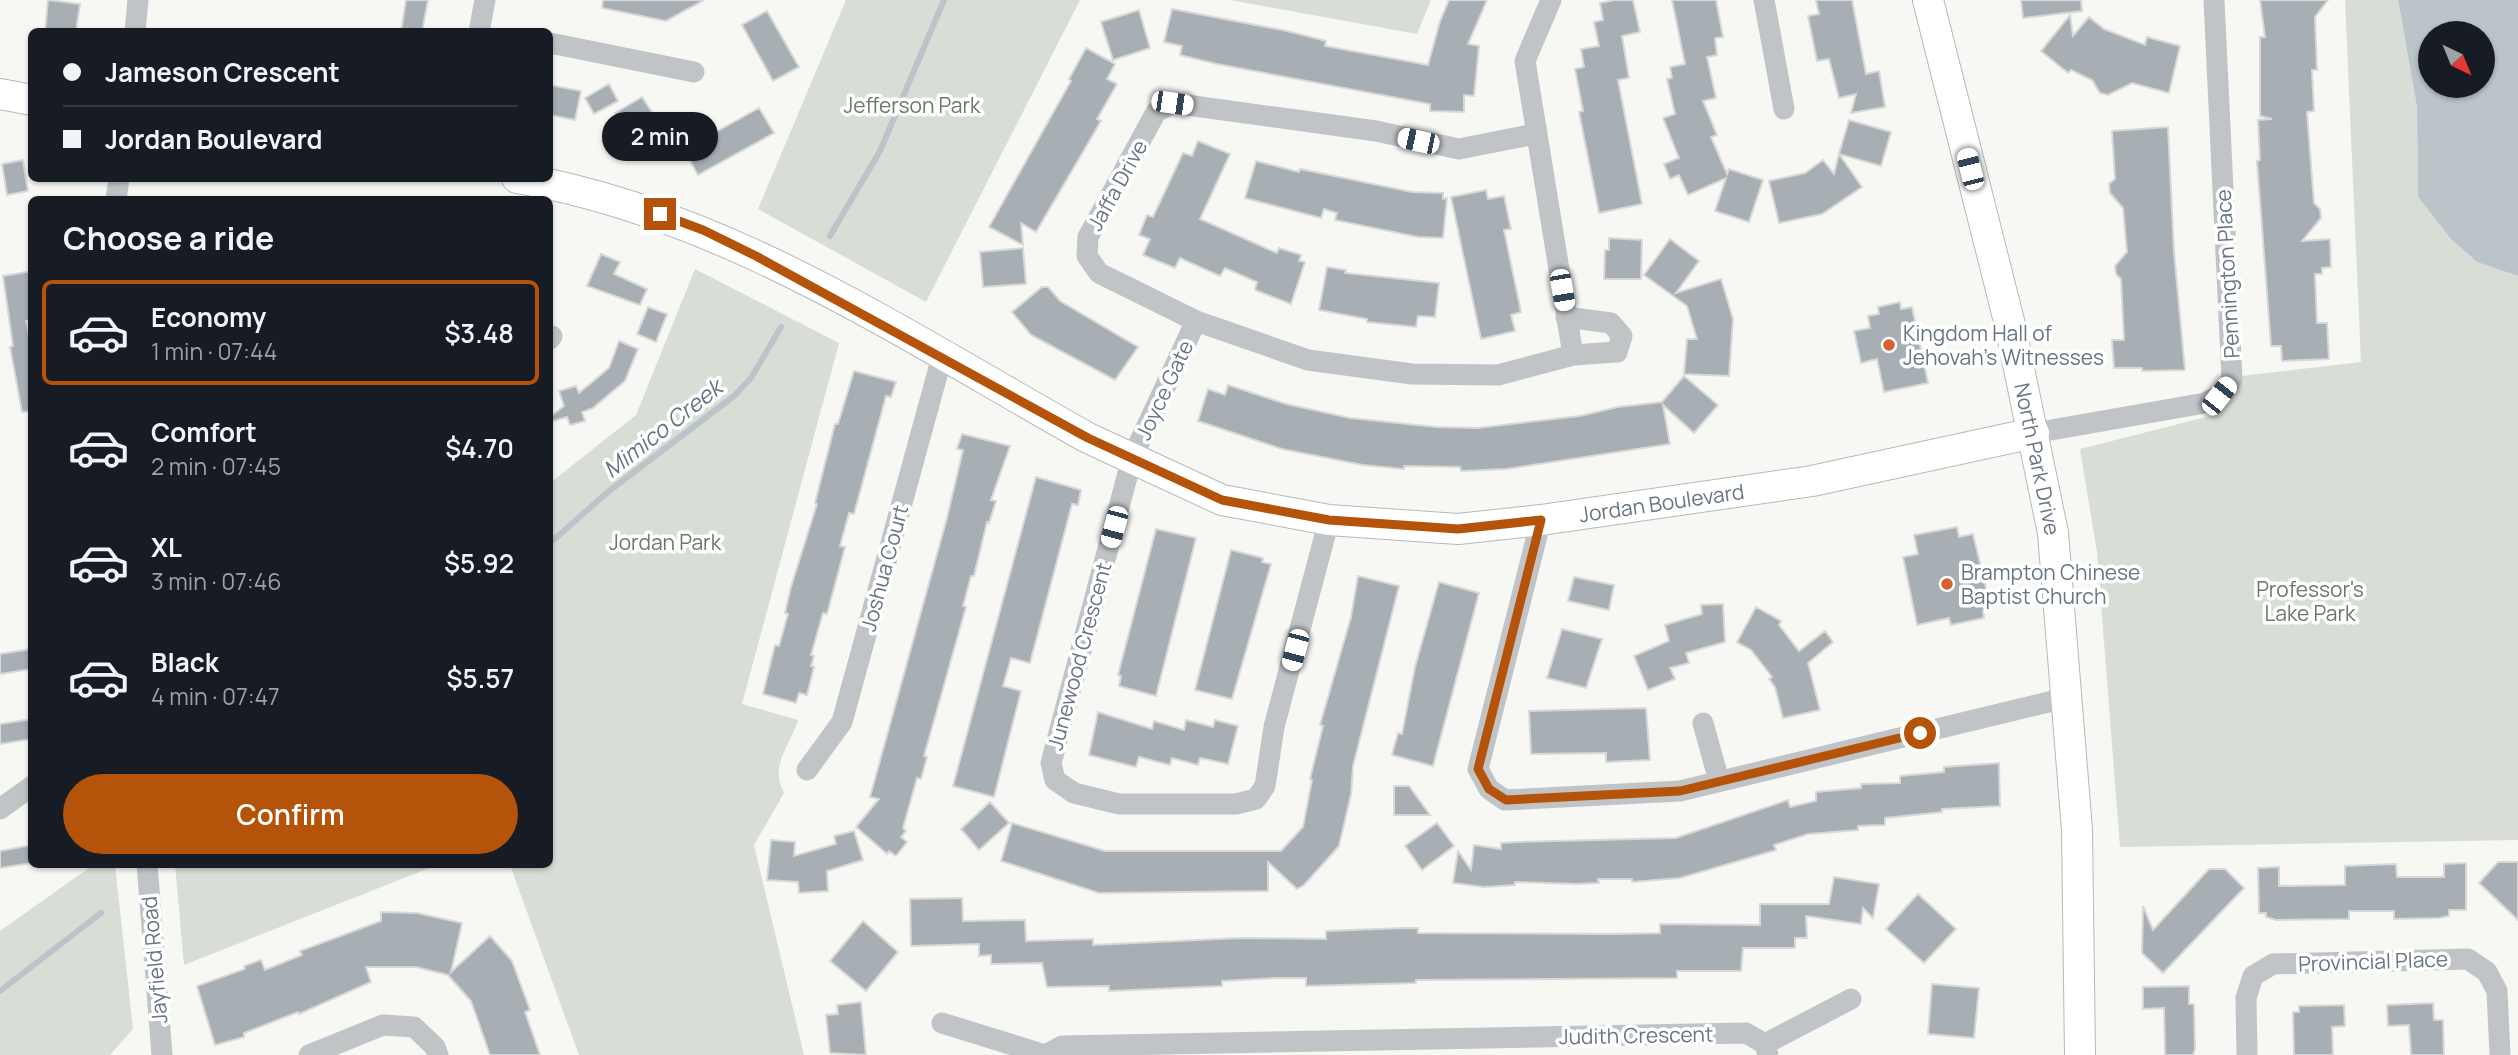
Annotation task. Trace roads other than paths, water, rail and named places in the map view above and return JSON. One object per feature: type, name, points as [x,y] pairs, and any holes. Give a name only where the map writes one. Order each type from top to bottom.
[{"type":"street","points":[[135,28],[138,0]]},
{"type":"street","points":[[484,28],[485,0]]},
{"type":"street","points":[[1551,0],[1525,61],[1573,355]]},
{"type":"street","points":[[1764,0],[1784,109]]},
{"type":"street","name":"North Park Drive","points":[[1928,0],[2034,433],[2053,533],[2077,830],[2080,1055]]},
{"type":"street","name":"Pennington Place","points":[[2034,433],[2205,403],[2219,396],[2232,380],[2214,0]]},
{"type":"street","points":[[553,44],[694,72]]},
{"type":"street","points":[[0,94],[28,99]]},
{"type":"street","name":"Jaffa Drive","points":[[1535,134],[1459,149],[1376,131],[1172,103],[1156,112],[1088,237],[1087,256],[1099,273],[1196,321],[1308,360],[1412,374],[1498,375],[1573,355],[1617,352],[1622,336],[1611,323],[1566,317]]},
{"type":"street","name":"Jordan Boulevard","points":[[534,182],[638,207],[703,230],[806,281],[1088,438],[1222,500],[1329,520],[1458,529],[1541,520],[1812,481],[2034,433]]},
{"type":"street","name":"Joyce Gate","points":[[1132,458],[1196,321]]},
{"type":"street","name":"Joshua Court","points":[[807,770],[842,722],[942,357]]},
{"type":"street","name":"Junewood Crescent","points":[[1132,458],[1051,763],[1055,780],[1074,793],[1118,804],[1236,804],[1256,799],[1265,786],[1274,727],[1329,520]]},
{"type":"street","points":[[1541,520],[1478,769],[1489,789],[1506,800],[1680,791],[2065,698]]},
{"type":"street","points":[[1703,723],[1719,781]]},
{"type":"street","points":[[0,809],[28,789]]},
{"type":"street","name":"Jayfield Road","points":[[147,868],[162,1055]]},
{"type":"street","name":"Provincial Place","points":[[2247,1055],[2246,998],[2253,976],[2273,964],[2468,959],[2487,972],[2497,991],[2500,1055]]},
{"type":"street","name":"Judith Crescent","points":[[942,1023],[1045,1055],[1062,1046],[1746,1033],[1767,1050],[1850,999]]},
{"type":"street","points":[[309,1055],[383,1025],[414,1027],[435,1047],[438,1055]]},
{"type":"waterway","name":"Mimico Creek","points":[[830,236],[880,151],[944,0]]},
{"type":"waterway","name":"Mimico Creek","points":[[553,540],[609,491],[734,396],[751,378],[781,327]]},
{"type":"waterway","name":"Mimico Creek","points":[[0,991],[101,913]]},
{"type":"place","name":"Kingdom Hall of Jehovah's Witnesses","points":[[1889,345]]},
{"type":"place","name":"Brampton Chinese Baptist Church","points":[[1947,584]]},
{"type":"park label","name":"Jefferson Park","points":[[912,105]]},
{"type":"park label","name":"Jordan Park","points":[[665,542]]},
{"type":"park label","name":"Professor's Lake Park","points":[[2310,601]]}]
